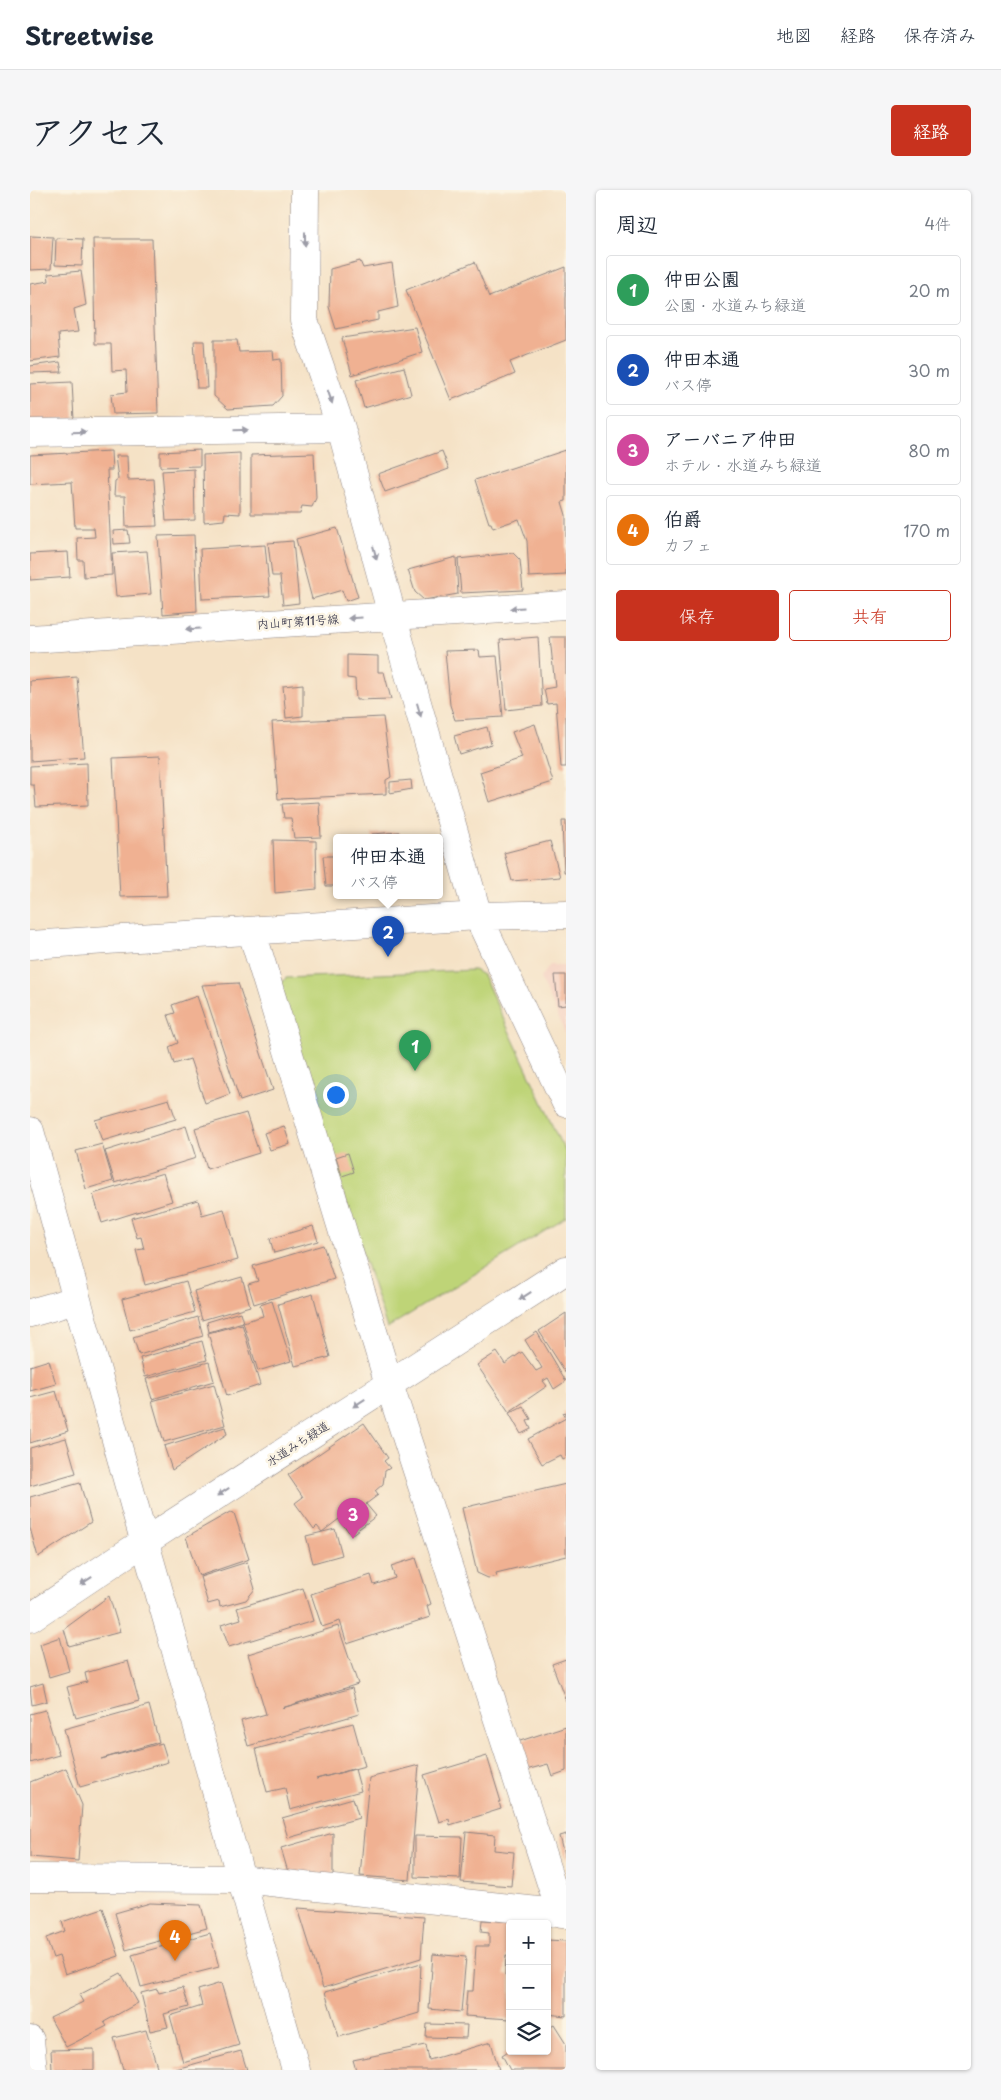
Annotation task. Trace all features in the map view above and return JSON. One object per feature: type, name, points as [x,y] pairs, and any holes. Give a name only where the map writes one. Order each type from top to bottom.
[{"type":"street","points":[[305,190],[304,320],[341,428],[478,916],[566,1103]]},
{"type":"street","points":[[30,433],[341,428]]},
{"type":"street","name":"内山町第11号線","points":[[30,640],[566,605]]},
{"type":"street","points":[[30,944],[252,932],[478,916],[566,914]]},
{"type":"street","points":[[30,1878],[241,1879],[564,1914],[389,1384],[252,932]]},
{"type":"street","points":[[30,1131],[76,1300],[296,2070]]},
{"type":"street","name":"水道みち緑道","points":[[30,1618],[566,1270]]},
{"type":"street","points":[[30,1313],[76,1300]]},
{"type":"street","points":[[30,2040],[33,2070]]},
{"type":"shaded area","points":[[550,965],[566,965],[566,1034],[541,978]]},
{"type":"green space","points":[[474,970],[483,975],[566,1153],[566,1218],[387,1328],[276,988],[286,978]]},
{"type":"building","points":[[30,236],[53,237],[51,269],[30,270]]},
{"type":"building","points":[[56,238],[83,239],[82,266],[55,265]]},
{"type":"building","points":[[93,239],[152,239],[158,413],[113,414],[111,394],[127,392],[126,370],[112,371],[111,344],[95,344]]},
{"type":"building","points":[[360,261],[363,268],[392,263],[398,307],[378,312],[378,320],[336,329],[329,307],[330,269]]},
{"type":"building","points":[[475,262],[489,297],[566,267],[566,340],[510,362],[515,374],[451,400],[406,290]]},
{"type":"building","points":[[81,271],[86,305],[74,309],[78,332],[58,334],[60,357],[30,361],[30,284],[49,281],[48,274]]},
{"type":"building","points":[[415,327],[422,352],[352,375],[342,338]]},
{"type":"building","points":[[214,340],[237,340],[239,352],[273,351],[274,360],[281,359],[282,396],[273,406],[228,409],[214,396]]},
{"type":"building","points":[[194,341],[204,341],[207,388],[197,388]]},
{"type":"building","points":[[60,362],[62,372],[30,373],[30,366]]},
{"type":"building","points":[[404,367],[411,394],[364,408],[356,380]]},
{"type":"building","points":[[72,382],[74,420],[30,423],[30,384]]},
{"type":"building","points":[[200,450],[200,466],[160,467],[160,452]]},
{"type":"building","points":[[566,450],[566,501],[562,502],[566,515],[566,575],[529,577],[527,541],[519,519],[493,528],[491,523],[489,523],[475,480]]},
{"type":"building","points":[[111,451],[112,470],[107,470],[112,575],[84,577],[83,560],[78,560],[77,538],[95,537],[94,528],[75,528],[72,482],[30,484],[30,455]]},
{"type":"building","points":[[442,451],[449,469],[385,492],[378,474]]},
{"type":"building","points":[[240,453],[240,514],[225,513],[224,520],[204,522],[203,455]]},
{"type":"building","points":[[314,453],[316,498],[312,507],[302,506],[300,514],[251,514],[251,455]]},
{"type":"building","points":[[115,456],[127,456],[128,480],[154,479],[157,526],[126,527],[125,496],[114,496],[115,481],[118,479]]},
{"type":"building","points":[[194,469],[195,520],[166,521],[162,471]]},
{"type":"building","points":[[337,528],[358,597],[346,601],[342,590],[312,599],[296,539]]},
{"type":"building","points":[[128,530],[130,543],[114,544],[113,531]]},
{"type":"building","points":[[194,535],[197,611],[163,614],[158,536]]},
{"type":"building","points":[[293,541],[299,603],[283,605],[280,576],[272,576],[268,543]]},
{"type":"building","points":[[265,545],[270,596],[202,599],[200,549]]},
{"type":"building","points":[[147,551],[151,594],[116,597],[112,553]]},
{"type":"building","points":[[68,552],[70,577],[30,580],[30,554]]},
{"type":"building","points":[[513,553],[520,560],[523,590],[461,593],[458,559]]},
{"type":"building","points":[[456,557],[458,594],[424,600],[415,592],[408,570]]},
{"type":"building","points":[[538,637],[542,706],[506,710],[500,640]]},
{"type":"building","points":[[550,637],[566,637],[566,767],[561,767],[556,703],[547,704],[544,689],[555,687]]},
{"type":"building","points":[[479,650],[480,657],[497,656],[503,717],[455,720],[450,705],[445,651]]},
{"type":"building","points":[[347,655],[378,656],[378,672],[384,672],[391,699],[356,700],[355,679],[347,678]]},
{"type":"building","points":[[77,677],[84,757],[30,761],[30,681]]},
{"type":"building","points":[[303,684],[303,716],[286,718],[283,686]]},
{"type":"building","points":[[383,717],[391,777],[386,780],[386,794],[278,799],[272,722]]},
{"type":"building","points":[[535,724],[553,782],[489,802],[480,772],[522,758],[512,732]]},
{"type":"building","points":[[487,727],[491,744],[459,754],[454,736]]},
{"type":"building","points":[[160,756],[167,896],[120,897],[113,758]]},
{"type":"building","points":[[87,763],[88,805],[36,807],[34,785],[30,785],[30,766]]},
{"type":"building","points":[[411,780],[412,789],[390,793],[390,782]]},
{"type":"building","points":[[319,802],[321,837],[294,838],[291,818],[284,818],[282,804]]},
{"type":"building","points":[[562,821],[566,821],[566,872],[564,872]]},
{"type":"building","points":[[399,832],[399,834],[372,834]]},
{"type":"building","points":[[273,840],[316,841],[317,889],[275,893]]},
{"type":"building","points":[[550,841],[560,877],[512,881],[504,853]]},
{"type":"building","points":[[323,856],[333,856],[333,886],[326,886]]},
{"type":"building","points":[[555,975],[566,975],[566,1005],[558,1006]]},
{"type":"building","points":[[238,983],[273,1090],[240,1101],[202,985]]},
{"type":"building","points":[[197,996],[230,1094],[205,1103],[190,1059],[174,1064],[169,1047],[178,1043],[168,1015],[175,1013],[172,1005]]},
{"type":"building","points":[[169,1099],[176,1119],[102,1141],[95,1120]]},
{"type":"building","points":[[246,1113],[259,1153],[207,1169],[195,1128]]},
{"type":"building","points":[[186,1126],[196,1158],[115,1183],[105,1151]]},
{"type":"building","points":[[284,1126],[290,1144],[270,1150],[264,1133]]},
{"type":"building","points":[[102,1144],[113,1181],[86,1189],[76,1151]]},
{"type":"building","points":[[348,1153],[354,1172],[342,1176],[336,1157]]},
{"type":"building","points":[[163,1173],[172,1201],[102,1223],[93,1194]]},
{"type":"building","points":[[198,1200],[202,1215],[224,1209],[238,1260],[145,1285],[136,1250],[144,1249],[141,1237],[137,1238],[131,1218]]},
{"type":"building","points":[[313,1226],[318,1241],[274,1253],[270,1239]]},
{"type":"building","points":[[323,1245],[334,1279],[254,1304],[248,1284],[258,1281],[253,1266]]},
{"type":"building","points":[[242,1277],[250,1306],[202,1320],[194,1291]]},
{"type":"building","points":[[186,1281],[195,1312],[130,1330],[122,1299]]},
{"type":"building","points":[[313,1294],[330,1357],[295,1366],[278,1304]]},
{"type":"building","points":[[272,1301],[291,1361],[258,1371],[243,1322],[263,1316],[260,1305]]},
{"type":"building","points":[[240,1312],[243,1322],[209,1332],[207,1322]]},
{"type":"building","points":[[566,1313],[566,1373],[539,1331]]},
{"type":"building","points":[[198,1317],[203,1336],[139,1355],[133,1337]]},
{"type":"building","points":[[242,1324],[260,1385],[227,1396],[208,1333]]},
{"type":"building","points":[[537,1332],[566,1381],[554,1389],[548,1378],[543,1381],[547,1386],[509,1412],[477,1365],[497,1352],[505,1364],[522,1352],[536,1371],[542,1368],[525,1340]]},
{"type":"building","points":[[202,1341],[207,1360],[145,1377],[140,1358]]},
{"type":"building","points":[[49,1360],[56,1384],[30,1391],[30,1366]]},
{"type":"building","points":[[209,1362],[214,1381],[152,1399],[146,1379]]},
{"type":"building","points":[[214,1384],[225,1425],[164,1442],[152,1401]]},
{"type":"building","points":[[56,1391],[68,1431],[30,1443],[30,1398]]},
{"type":"building","points":[[523,1406],[531,1419],[527,1421],[531,1429],[521,1434],[509,1413]]},
{"type":"building","points":[[566,1418],[566,1457],[562,1459],[560,1455],[542,1464],[528,1439]]},
{"type":"building","points":[[364,1423],[388,1458],[384,1461],[390,1468],[385,1471],[383,1484],[375,1491],[378,1495],[366,1504],[376,1516],[351,1535],[339,1519],[322,1532],[317,1526],[314,1529],[295,1503],[303,1497],[288,1475]]},
{"type":"building","points":[[225,1427],[227,1434],[172,1470],[164,1446]]},
{"type":"building","points":[[66,1438],[76,1473],[30,1486],[30,1448]]},
{"type":"building","points":[[80,1483],[91,1522],[38,1557],[30,1528],[30,1497]]},
{"type":"building","points":[[566,1484],[566,1556],[496,1573],[497,1576],[488,1578],[477,1573],[462,1508]]},
{"type":"building","points":[[230,1512],[234,1513],[249,1559],[199,1576],[186,1537]]},
{"type":"building","points":[[335,1529],[342,1555],[313,1563],[306,1536]]},
{"type":"building","points":[[416,1558],[431,1604],[427,1606],[430,1617],[347,1644],[340,1621],[322,1627],[311,1594],[371,1575],[374,1585],[395,1578],[391,1566]]},
{"type":"building","points":[[247,1562],[255,1589],[246,1600],[220,1607],[219,1601],[208,1604],[200,1577]]},
{"type":"building","points":[[303,1588],[313,1621],[229,1647],[221,1625],[241,1619],[237,1608]]},
{"type":"building","points":[[109,1596],[120,1632],[69,1646],[64,1629]]},
{"type":"building","points":[[338,1626],[358,1684],[282,1708],[352,1688],[359,1714],[248,1746],[241,1721],[266,1714],[248,1654]]},
{"type":"building","points":[[60,1637],[69,1671],[49,1677],[40,1644]]},
{"type":"building","points":[[566,1659],[566,1701],[552,1664]]},
{"type":"building","points":[[128,1661],[139,1701],[76,1718],[67,1687],[87,1682],[85,1673]]},
{"type":"building","points":[[43,1683],[47,1701],[32,1705],[30,1687]]},
{"type":"building","points":[[149,1705],[159,1742],[101,1759],[162,1743],[168,1762],[80,1787],[64,1729]]},
{"type":"building","points":[[45,1710],[59,1755],[30,1763],[30,1714]]},
{"type":"building","points":[[353,1723],[365,1766],[316,1779],[355,1769],[361,1791],[290,1810],[285,1788],[267,1792],[256,1749]]},
{"type":"building","points":[[566,1726],[566,1771],[552,1776],[548,1764],[526,1770],[517,1742]]},
{"type":"building","points":[[487,1756],[501,1802],[499,1802],[501,1809],[450,1825],[449,1819],[439,1822],[424,1775]]},
{"type":"building","points":[[419,1765],[410,1880],[360,1876],[369,1778]]},
{"type":"building","points":[[66,1768],[82,1805],[78,1861],[30,1857],[30,1782]]},
{"type":"building","points":[[353,1798],[359,1818],[288,1838],[282,1818]]},
{"type":"building","points":[[466,1832],[495,1835],[494,1850],[514,1852],[511,1886],[461,1882]]},
{"type":"building","points":[[333,1833],[333,1876],[288,1872],[281,1848]]},
{"type":"building","points":[[566,1834],[566,1860],[565,1860],[559,1836]]},
{"type":"building","points":[[415,1836],[462,1837],[460,1879],[415,1877]]},
{"type":"building","points":[[150,1903],[201,1905],[207,1928],[126,1950],[115,1913]]},
{"type":"building","points":[[103,1908],[119,1956],[65,1974],[59,1956],[53,1958],[46,1938],[65,1931],[62,1922]]},
{"type":"building","points":[[298,1908],[424,1917],[421,1958],[323,1988]]},
{"type":"building","points":[[482,1920],[506,1922],[506,2019],[465,2016],[467,1991],[473,1991],[476,1946],[489,1946],[489,1933],[481,1932]]},
{"type":"building","points":[[210,1933],[219,1967],[141,1987],[132,1955]]},
{"type":"building","points":[[551,1940],[566,1941],[566,2016],[551,2014]]},
{"type":"building","points":[[433,1954],[466,1957],[461,2012],[429,2009]]},
{"type":"building","points":[[421,1963],[419,2013],[339,2037],[325,1992]]},
{"type":"building","points":[[121,1973],[138,2003],[104,2022],[107,2026],[66,2047],[50,2018],[83,2002],[79,1995]]},
{"type":"building","points":[[221,1983],[239,2045],[183,2062],[170,2016],[202,2006],[198,1990]]},
{"type":"building","points":[[183,1987],[189,2007],[164,2014],[168,2027],[150,2031],[141,1993],[157,1989],[159,1993]]},
{"type":"building","points":[[427,2024],[467,2025],[466,2038],[426,2037]]},
{"type":"building","points":[[554,2025],[566,2044],[566,2070],[510,2070],[502,2055],[506,2052],[506,2055],[551,2055],[551,2027]]},
{"type":"building","points":[[146,2030],[158,2070],[123,2070],[114,2038]]},
{"type":"building","points":[[491,2042],[499,2070],[356,2070],[353,2060],[426,2045],[429,2060]]},
{"type":"building","points":[[94,2049],[94,2070],[52,2070],[51,2050]]},
{"type":"building","points":[[241,2051],[247,2070],[176,2070],[176,2069]]},
{"type":"place","name":"仲田本通","points":[[388,957]]},
{"type":"place","name":"仲田公園","points":[[415,1071]]},
{"type":"place","name":"アーバニア仲田","points":[[353,1539]]},
{"type":"place","name":"伯爵","points":[[175,1961]]}]
